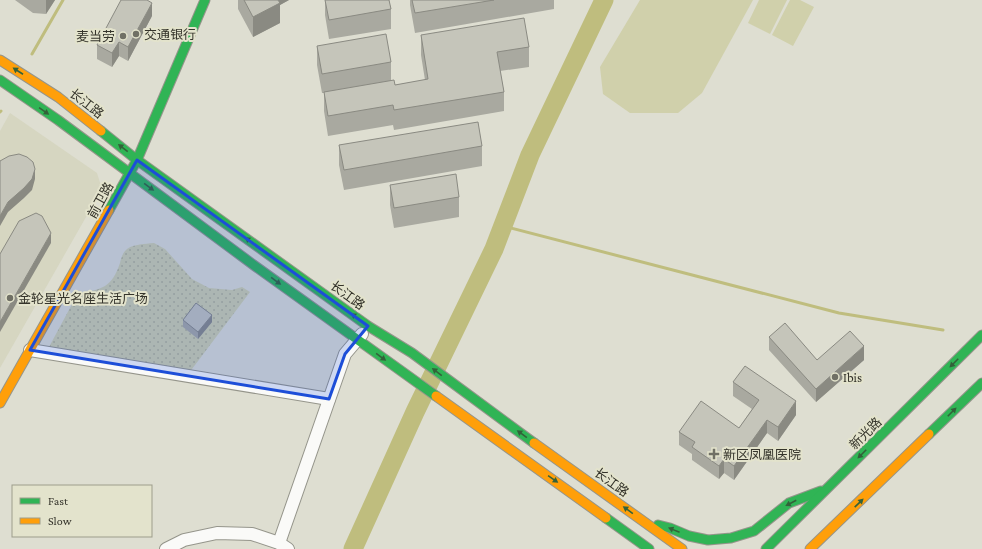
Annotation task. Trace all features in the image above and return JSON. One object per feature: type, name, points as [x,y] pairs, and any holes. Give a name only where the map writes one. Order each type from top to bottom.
[{"type":"main road","name":"前卫路","points":[[0,403],[137,160],[205,0]]},
{"type":"main road","name":"长江路","points":[[0,60],[58,97],[137,160],[368,326],[412,353],[462,391],[682,549]]},
{"type":"main road","points":[[0,80],[58,120],[452,409],[649,549]]},
{"type":"main road","name":"新光路","points":[[766,549],[982,335]]},
{"type":"main road","points":[[810,549],[982,383]]},
{"type":"main road","points":[[642,520],[670,528],[689,536],[708,540],[731,538],[754,531],[790,502],[827,488]]},
{"type":"main road","points":[[831,540],[840,521]]},
{"type":"main road","points":[[633,537],[643,549]]},
{"type":"street","points":[[166,549],[184,540],[217,533],[252,534],[283,546],[329,399],[345,354],[368,326]]},
{"type":"street","points":[[30,350],[329,399]]},
{"type":"highlighted area","points":[[137,160],[368,326],[345,354],[329,399],[30,350]]},
{"type":"shaded area","points":[[10,113],[97,173],[102,189],[0,368],[0,131]]},
{"type":"green space","points":[[640,0],[753,0],[702,93],[678,113],[630,113],[603,94],[600,67]]},
{"type":"green space","points":[[759,0],[787,0],[770,34],[748,23]]},
{"type":"green space","points":[[790,0],[800,0],[814,7],[793,46],[772,35]]},
{"type":"green space","points":[[154,243],[165,249],[192,279],[209,288],[232,290],[242,287],[250,292],[189,373],[49,347],[78,293],[100,289],[110,282],[117,271],[122,255],[130,247]]},
{"type":"building","points":[[121,0],[147,0],[152,3],[128,47],[119,42],[112,53],[97,45]]},
{"type":"building","points":[[244,0],[278,0],[280,3],[253,17]]},
{"type":"building","points":[[325,0],[389,0],[391,9],[329,20]]},
{"type":"building","points":[[412,0],[494,0],[415,13]]},
{"type":"building","points":[[524,18],[529,47],[497,52],[504,92],[394,110],[393,105],[328,116],[324,92],[394,80],[395,85],[428,79],[421,35]]},
{"type":"building","points":[[386,34],[391,62],[322,74],[317,46]]},
{"type":"building","points":[[478,122],[482,146],[344,170],[339,145]]},
{"type":"building","points":[[19,154],[27,157],[33,162],[35,169],[32,179],[8,202],[0,216],[0,161],[9,156]]},
{"type":"building","points":[[456,174],[459,197],[394,208],[390,185]]},
{"type":"building","name":"金轮星光名座生活广场","points":[[36,213],[42,216],[51,233],[0,322],[0,254],[19,221]]},
{"type":"building","points":[[196,303],[212,315],[198,332],[183,320]]},
{"type":"building","points":[[785,323],[817,360],[850,331],[864,346],[816,389],[769,337]]},
{"type":"building","points":[[745,366],[796,401],[778,427],[767,420],[734,466],[724,459],[719,466],[692,447],[695,442],[679,432],[701,401],[739,428],[759,400],[733,382]]},
{"type":"waterway","points":[[32,54],[63,0]]},
{"type":"waterway","points":[[353,549],[415,412],[494,249],[530,155],[604,0]]},
{"type":"waterway","points":[[503,226],[839,313],[943,330]]},
{"type":"traffic: fast","points":[[109,210],[137,160],[205,0]]},
{"type":"traffic: fast","points":[[0,80],[58,120],[255,266],[436,396]]},
{"type":"traffic: fast","points":[[101,131],[137,160],[368,326],[412,353],[534,443]]},
{"type":"traffic: fast","points":[[766,549],[982,335]]},
{"type":"traffic: fast","points":[[929,434],[982,383]]},
{"type":"traffic: fast","points":[[658,525],[689,536],[708,540],[731,538],[754,531],[789,503],[821,491]]},
{"type":"traffic: fast","points":[[606,518],[649,549]]},
{"type":"traffic: slow","points":[[0,60],[58,97],[101,131]]},
{"type":"traffic: slow","points":[[0,403],[109,210]]},
{"type":"traffic: slow","points":[[436,396],[606,518]]},
{"type":"traffic: slow","points":[[810,549],[929,434]]},
{"type":"traffic: slow","points":[[534,443],[682,549]]},
{"type":"place","name":"交通银行","points":[[136,34]]},
{"type":"place","name":"麦当劳","points":[[123,36]]},
{"type":"place","name":"金轮星光名座生活广场","points":[[10,298]]},
{"type":"place","name":"Ibis","points":[[835,377]]},
{"type":"place","name":"新区凤凰医院","points":[[714,454]]}]
